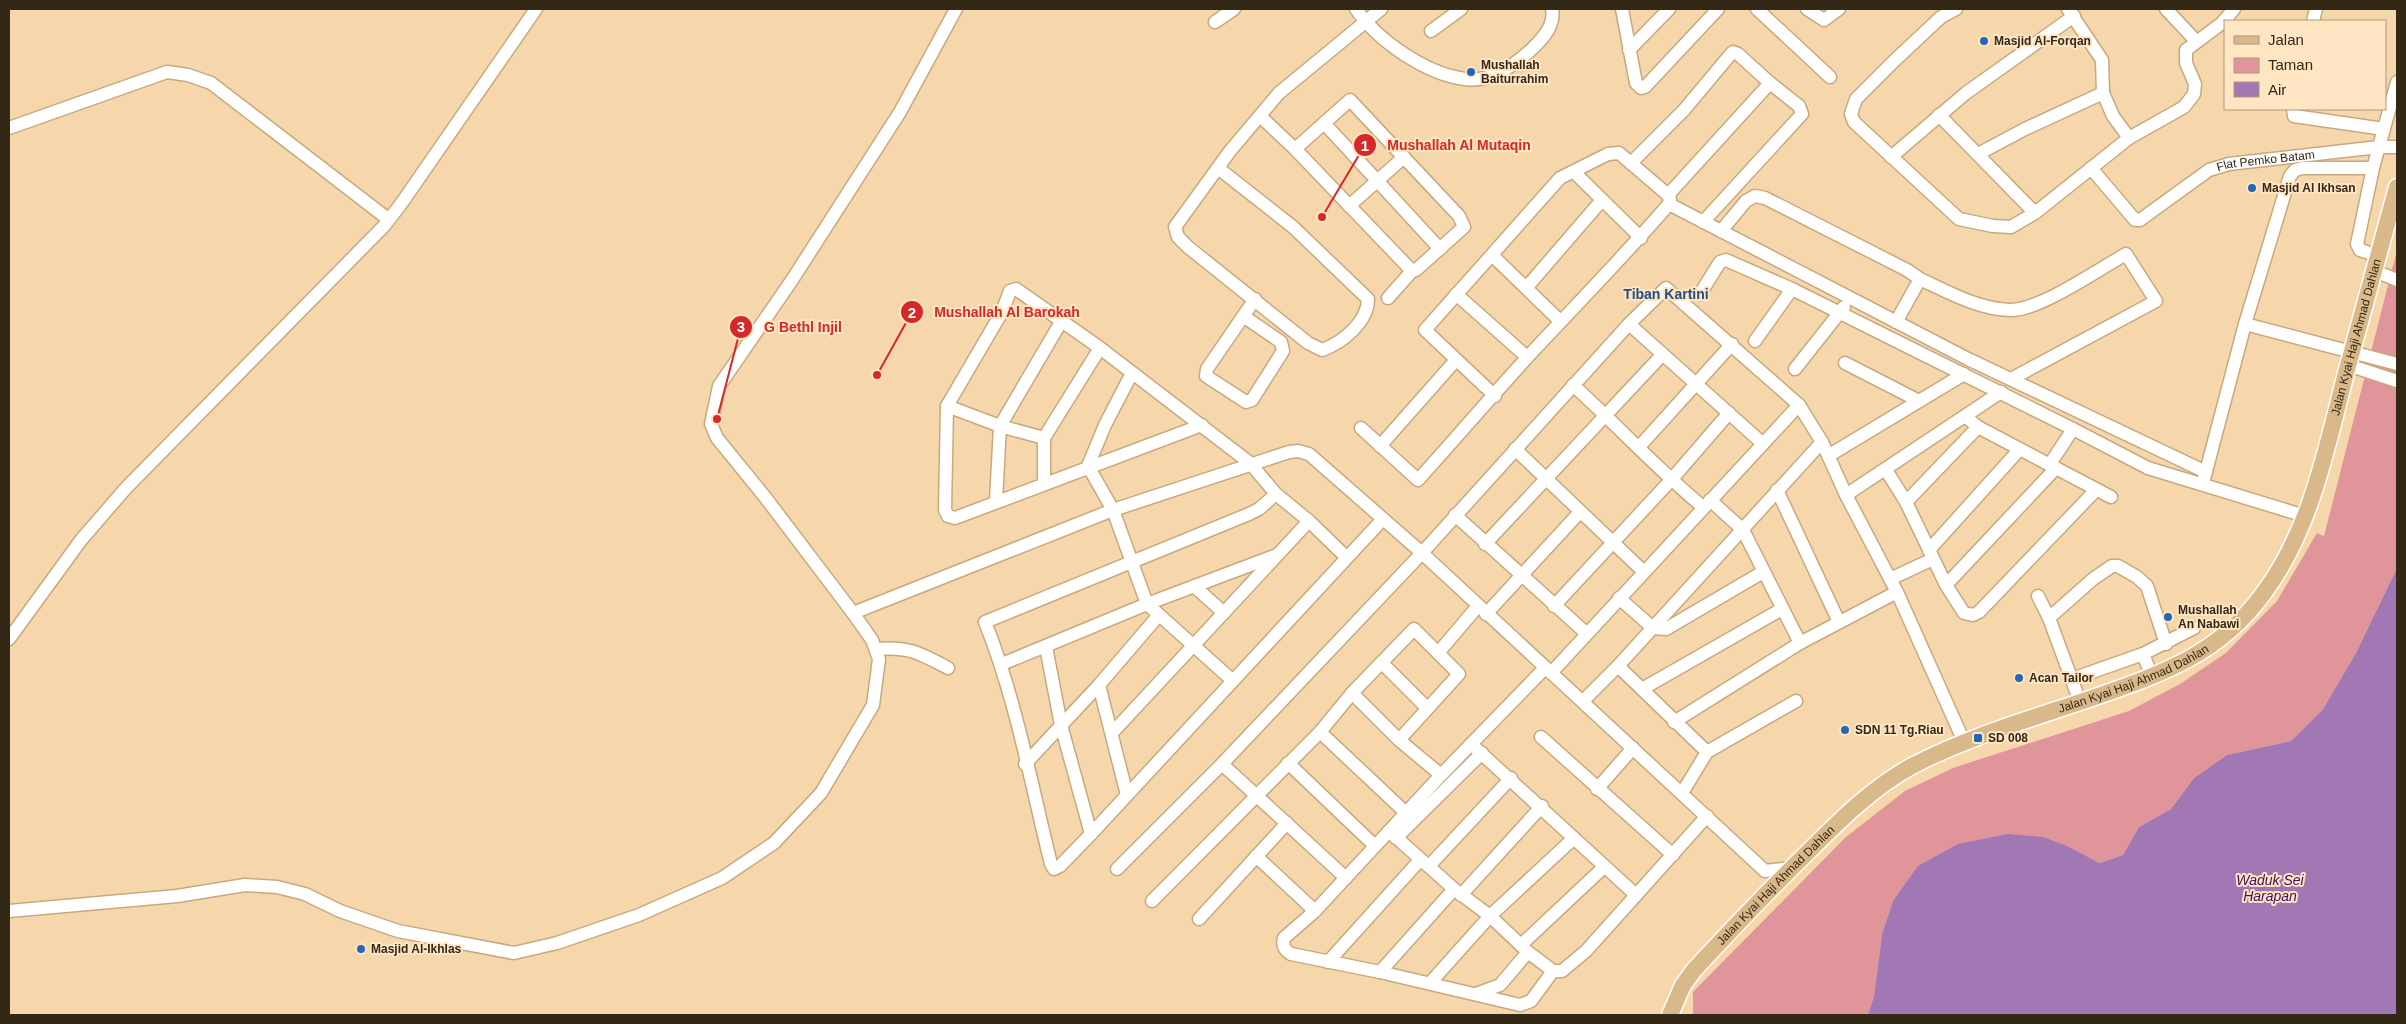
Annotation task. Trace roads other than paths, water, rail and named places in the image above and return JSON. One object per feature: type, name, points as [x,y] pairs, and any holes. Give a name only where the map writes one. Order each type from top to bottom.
[{"type":"main road","name":"Jalan Kyai Haji Ahmad Dahlan","points":[[1670,1015],[1683,984],[1694,970],[1791,868],[1832,828],[1880,786],[1913,766],[2009,726],[2152,678],[2192,658],[2233,630],[2272,581],[2291,548],[2316,487],[2397,188]]},
{"type":"street","points":[[9,639],[81,540],[126,488],[388,219],[536,9]]},
{"type":"street","points":[[9,912],[177,896],[245,885],[277,887],[305,894],[340,911],[398,931],[514,953],[558,943],[638,915],[722,878],[774,843],[821,793],[873,705],[879,671],[876,649],[853,613],[765,497],[717,438],[711,424],[713,406],[719,386],[792,280],[900,112],[956,9]]},
{"type":"street","points":[[1215,22],[1234,9]]},
{"type":"street","points":[[1356,9],[1366,23],[1394,48],[1420,63],[1466,80],[1482,78],[1518,62],[1540,40],[1551,25],[1552,9]]},
{"type":"street","points":[[1218,168],[1293,227],[1368,299],[1368,308],[1358,326],[1337,343],[1322,350],[1308,343],[1178,237],[1175,227],[1218,168],[1278,93],[1308,66],[1366,23],[1380,9]]},
{"type":"street","points":[[1431,31],[1461,9]]},
{"type":"street","points":[[1622,9],[1636,83],[1641,88],[1645,87],[1718,9]]},
{"type":"street","points":[[1629,50],[1669,9]]},
{"type":"street","points":[[1759,9],[1830,77]]},
{"type":"street","points":[[1807,9],[1824,20],[1838,9]]},
{"type":"street","points":[[1956,9],[1936,13],[1856,99],[1851,114],[1854,122],[1959,219],[1993,226],[2011,227],[2035,213],[2129,138],[2184,107],[2194,94],[2195,84],[2186,62],[2186,50],[2196,40],[2224,21]]},
{"type":"street","points":[[2166,9],[2196,40]]},
{"type":"street","points":[[2225,20],[2234,9]]},
{"type":"street","points":[[1891,157],[1939,115],[2071,12],[2102,60],[2103,93],[2113,116],[2129,138]]},
{"type":"street","points":[[1631,164],[1684,110],[1734,52],[1799,106],[1802,114],[1704,222]]},
{"type":"street","points":[[9,128],[167,72],[188,75],[211,83],[388,219]]},
{"type":"street","points":[[2397,82],[2373,168],[2357,244],[2360,250],[2397,280]]},
{"type":"street","points":[[1360,428],[1418,480],[1560,321],[1640,238],[1668,199],[1770,83]]},
{"type":"street","points":[[1978,154],[2025,129],[2103,93]]},
{"type":"street","points":[[1295,149],[1350,100],[1463,222],[1464,227],[1412,271],[1388,298]]},
{"type":"street","points":[[2293,110],[2294,116],[2384,128]]},
{"type":"street","points":[[1939,115],[2035,213]]},
{"type":"street","points":[[1260,116],[1295,149],[1412,271]]},
{"type":"street","points":[[1324,123],[1440,249]]},
{"type":"street","name":"Flat Pemko Batam","points":[[2091,168],[2135,220],[2140,220],[2209,170],[2229,164],[2379,147],[2397,147]]},
{"type":"street","points":[[1495,396],[1425,330],[1456,294],[1493,256],[1560,178],[1614,152],[1619,153],[1668,199],[1704,222],[1896,322],[2206,472]]},
{"type":"street","points":[[1349,206],[1404,157]]},
{"type":"street","points":[[2203,486],[2245,324],[2290,176],[2295,170],[2303,168],[2373,168]]},
{"type":"street","points":[[1574,172],[1640,238]]},
{"type":"street","points":[[1721,231],[1746,201],[1755,196],[1765,198],[1907,270],[1920,279],[1972,303],[2010,310],[2031,307],[2126,254],[2156,301],[2011,379]]},
{"type":"street","points":[[1526,288],[1602,200]]},
{"type":"street","points":[[1493,256],[1560,321]]},
{"type":"street","points":[[1700,294],[1723,260],[1792,289],[2001,392],[2148,468],[2305,516]]},
{"type":"street","points":[[1896,322],[1920,279]]},
{"type":"street","points":[[1117,869],[1222,764],[1422,553],[1629,324],[1666,288],[1732,344],[1799,405],[1822,442],[1846,495],[1898,592],[1965,744]]},
{"type":"street","points":[[1755,341],[1792,289]]},
{"type":"street","points":[[1202,425],[1088,466],[955,518],[948,516],[945,510],[947,406],[1002,312],[1010,292],[1016,290],[1100,348],[1202,425],[1250,463],[1276,494],[1309,521],[1346,558]]},
{"type":"street","points":[[1456,294],[1528,357]]},
{"type":"street","points":[[1243,316],[1281,342],[1283,348],[1283,352],[1252,400],[1246,402],[1206,376],[1206,373],[1243,316],[1255,299]]},
{"type":"street","points":[[1795,368],[1850,299]]},
{"type":"street","points":[[996,501],[1000,426],[1061,322]]},
{"type":"street","points":[[1629,324],[1762,442]]},
{"type":"street","points":[[2245,324],[2350,358],[2397,381]]},
{"type":"street","points":[[1639,447],[1732,344]]},
{"type":"street","points":[[1044,484],[1044,438],[1100,348]]},
{"type":"street","points":[[1485,544],[1608,416],[1662,355]]},
{"type":"street","points":[[2350,358],[2397,364]]},
{"type":"street","points":[[1380,446],[1456,360]]},
{"type":"street","points":[[1845,363],[1919,401]]},
{"type":"street","points":[[1088,466],[1105,425],[1132,373]]},
{"type":"street","points":[[1828,456],[1964,374]]},
{"type":"street","points":[[1573,385],[1608,416],[1671,480],[1743,530],[1800,643]]},
{"type":"street","points":[[1846,495],[2001,392]]},
{"type":"street","points":[[1392,834],[1406,812],[1441,774],[1586,633],[1762,442],[1799,405]]},
{"type":"street","points":[[947,406],[1000,426],[1044,438]]},
{"type":"street","points":[[1554,606],[1671,480],[1729,413]]},
{"type":"street","points":[[1965,416],[1978,427],[2111,497]]},
{"type":"street","points":[[1906,502],[1978,427]]},
{"type":"street","points":[[1946,585],[2053,466],[2074,429]]},
{"type":"street","points":[[1583,701],[1618,666],[1822,442]]},
{"type":"street","points":[[1515,449],[1644,572]]},
{"type":"street","points":[[1890,579],[1931,554],[2020,450]]},
{"type":"street","points":[[853,613],[1113,510],[1250,463],[1289,452],[1298,451],[1309,454],[1422,553],[1708,816],[1765,871]]},
{"type":"street","points":[[1088,466],[1113,510],[1147,604],[1158,616],[1232,680]]},
{"type":"street","points":[[1886,470],[1906,502],[1946,585],[1964,612],[1973,615],[1979,612],[2096,490]]},
{"type":"street","points":[[1777,490],[1839,622]]},
{"type":"street","points":[[1276,494],[1249,514],[986,622],[1002,664],[1051,864],[1054,869],[1060,866],[1091,834],[1383,518]]},
{"type":"street","points":[[1438,653],[1520,576],[1580,512]]},
{"type":"street","points":[[1455,515],[1520,576],[1586,633]]},
{"type":"street","points":[[1112,733],[1309,521]]},
{"type":"street","points":[[1002,664],[1147,604],[1277,555]]},
{"type":"street","points":[[2049,618],[2092,579],[2112,566],[2118,566],[2138,577],[2147,586],[2166,644]]},
{"type":"street","points":[[1619,598],[1653,628],[1666,629],[1763,572]]},
{"type":"street","points":[[1194,586],[1224,612]]},
{"type":"street","points":[[1674,722],[1800,643],[1898,592]]},
{"type":"street","points":[[2038,596],[2049,618],[2080,702]]},
{"type":"street","points":[[1642,689],[1782,609]]},
{"type":"street","points":[[1026,764],[1100,685],[1158,616]]},
{"type":"street","points":[[2072,679],[2166,644],[2194,628]]},
{"type":"street","points":[[1152,901],[1320,732],[1352,693],[1414,629],[1459,674],[1399,740]]},
{"type":"street","points":[[876,649],[895,647],[914,650],[948,668]]},
{"type":"street","points":[[1046,647],[1061,725],[1091,834]]},
{"type":"street","points":[[2142,654],[2152,678]]},
{"type":"street","points":[[1382,663],[1428,708]]},
{"type":"street","points":[[1618,666],[1707,752]]},
{"type":"street","points":[[1100,685],[1127,795]]},
{"type":"street","points":[[1352,693],[1399,740],[1441,774]]},
{"type":"street","points":[[1682,793],[1707,752],[1796,701]]},
{"type":"street","points":[[1320,732],[1406,812]]},
{"type":"street","points":[[1541,737],[1673,855]]},
{"type":"street","points":[[1472,744],[1542,806],[1636,895]]},
{"type":"street","points":[[1597,789],[1633,748]]},
{"type":"street","points":[[1482,753],[1392,834],[1375,846],[1315,911],[1284,938],[1284,948],[1291,954],[1430,983],[1520,1005],[1531,1001],[1553,971]]},
{"type":"street","points":[[1288,763],[1375,846]]},
{"type":"street","points":[[1222,764],[1346,878]]},
{"type":"street","points":[[1328,962],[1424,863],[1511,778]]},
{"type":"street","points":[[1380,972],[1542,806]]},
{"type":"street","points":[[1392,834],[1553,971],[1562,971],[1573,963],[1708,816]]},
{"type":"street","points":[[1199,919],[1287,823]]},
{"type":"street","points":[[1430,983],[1490,916],[1574,838]]},
{"type":"street","points":[[1256,856],[1315,911]]},
{"type":"street","points":[[1471,994],[1481,993],[1500,985],[1525,948],[1604,866]]},
{"type":"street","points":[[1765,871],[1791,868]]},
{"type":"street","points":[[1762,898],[1765,871]]},
{"type":"water","name":"Waduk Sei Harapan","points":[[2397,568],[2397,1015],[1868,1015],[1874,996],[1882,934],[1893,901],[1918,866],[1958,844],[2008,834],[2043,837],[2067,846],[2100,863],[2123,855],[2139,827],[2171,809],[2194,778],[2227,755],[2291,741],[2323,709],[2356,653]]},
{"type":"place","name":"Masjid Al-Forqan","points":[[1984,41]]},
{"type":"place","name":"Mushallah Baiturrahim","points":[[1471,72]]},
{"type":"place","name":"Masjid Al Ikhsan","points":[[2252,188]]},
{"type":"place","name":"Mushallah Al Mutaqin","points":[[1322,217]]},
{"type":"place","name":"Mushallah Al Barokah","points":[[877,375]]},
{"type":"place","name":"G Bethl Injil","points":[[717,419]]},
{"type":"place","name":"Mushallah An Nabawi","points":[[2168,617]]},
{"type":"place","name":"Acan Tailor","points":[[2019,678]]},
{"type":"place","name":"SDN 11 Tg.Riau","points":[[1845,730]]},
{"type":"place","name":"SD 008","points":[[1978,738]]},
{"type":"place","name":"Masjid Al-Ikhlas","points":[[361,949]]},
{"type":"district","name":"Tiban Kartini","points":[[1666,294]]}]
